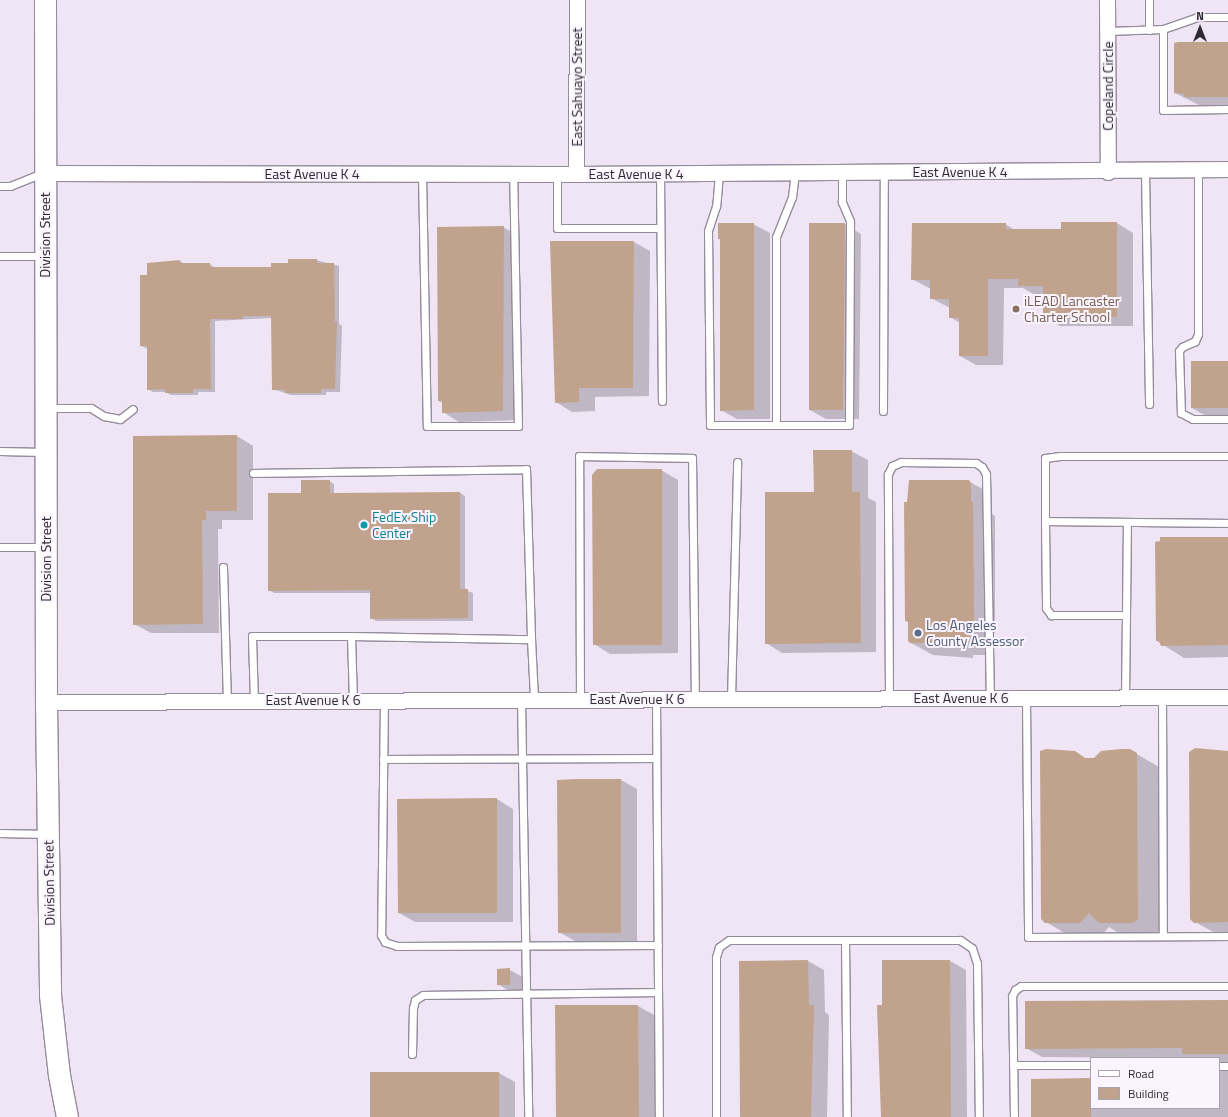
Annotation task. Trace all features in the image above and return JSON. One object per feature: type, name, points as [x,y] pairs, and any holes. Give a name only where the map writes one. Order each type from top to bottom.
[{"type":"main road","name":"Division Street","points":[[44,0],[46,702],[50,995],[59,1075],[67,1117]]},
{"type":"street","name":"East Sahuayo Street","points":[[576,174],[577,0]]},
{"type":"street","name":"Copeland Circle","points":[[1108,0],[1108,172]]},
{"type":"street","name":"East Avenue K 4","points":[[44,173],[719,174],[1108,172],[1228,169]]},
{"type":"street","name":"East Avenue K 6","points":[[46,702],[1228,697]]},
{"type":"lane","points":[[1149,0],[1149,30]]},
{"type":"lane","points":[[1108,31],[1164,29],[1197,17],[1228,17]]},
{"type":"lane","points":[[1164,29],[1164,110],[1228,109]]},
{"type":"lane","points":[[1198,170],[1198,334],[1196,341],[1182,347],[1179,351],[1181,413],[1193,420],[1228,419]]},
{"type":"lane","points":[[1145,171],[1149,404]]},
{"type":"lane","points":[[0,186],[10,186],[44,173]]},
{"type":"lane","points":[[776,425],[776,237],[792,197],[795,173]]},
{"type":"lane","points":[[719,174],[716,206],[708,231],[710,425],[849,425],[850,221],[842,202],[842,173]]},
{"type":"lane","points":[[883,410],[884,173]]},
{"type":"lane","points":[[422,174],[427,426],[518,426],[513,174]]},
{"type":"lane","points":[[557,174],[557,228],[660,228]]},
{"type":"lane","points":[[660,174],[662,401]]},
{"type":"lane","points":[[0,256],[45,256]]},
{"type":"lane","points":[[45,408],[91,408],[104,416],[120,419],[133,409]]},
{"type":"lane","points":[[0,451],[45,452]]},
{"type":"lane","points":[[580,700],[579,456],[692,458],[695,699]]},
{"type":"lane","points":[[1126,614],[1051,614],[1046,608],[1045,458],[1060,456],[1228,456]]},
{"type":"lane","points":[[731,699],[737,462]]},
{"type":"lane","points":[[889,698],[888,474],[892,466],[901,462],[976,462],[986,474],[990,698]]},
{"type":"lane","points":[[253,473],[526,469],[531,638],[522,760],[528,1117]]},
{"type":"lane","points":[[1045,521],[1228,523]]},
{"type":"lane","points":[[1125,697],[1127,522]]},
{"type":"lane","points":[[0,547],[46,547]]},
{"type":"lane","points":[[223,567],[227,701]]},
{"type":"lane","points":[[254,701],[252,636],[531,638]]},
{"type":"lane","points":[[351,636],[353,700]]},
{"type":"lane","points":[[1162,697],[1163,936]]},
{"type":"lane","points":[[1026,698],[1028,937],[1228,936]]},
{"type":"lane","points":[[656,699],[659,1117]]},
{"type":"lane","points":[[384,700],[381,935],[385,942],[397,946],[525,944],[658,945]]},
{"type":"lane","points":[[383,759],[522,760],[656,758]]},
{"type":"lane","points":[[0,833],[48,834]]},
{"type":"lane","points":[[716,1117],[716,957],[719,946],[729,940],[960,940],[972,948],[977,963],[979,1117]]},
{"type":"lane","points":[[846,940],[846,1117]]},
{"type":"lane","points":[[1014,1117],[1012,996],[1015,990],[1021,986],[1228,986]]},
{"type":"lane","points":[[412,1054],[413,1008],[415,1000],[423,995],[526,992],[658,992]]},
{"type":"lane","points":[[1013,1065],[1090,1065]]},
{"type":"building","points":[[1228,42],[1228,97],[1184,97],[1184,94],[1174,93],[1174,43]]},
{"type":"building","points":[[1061,222],[1117,222],[1117,317],[1043,317],[1043,286],[1018,286],[1018,279],[988,279],[988,356],[959,356],[959,318],[949,318],[949,299],[930,299],[930,280],[911,280],[912,223],[1006,223],[1006,229],[1061,229]]},
{"type":"building","points":[[718,223],[754,223],[754,410],[720,411],[720,239],[718,239]]},
{"type":"building","points":[[809,223],[845,223],[843,410],[809,410]]},
{"type":"building","points":[[504,226],[503,411],[442,413],[442,401],[438,401],[437,227]]},
{"type":"building","points":[[550,241],[634,241],[633,388],[579,388],[579,402],[555,403]]},
{"type":"building","points":[[288,259],[317,259],[317,263],[334,263],[335,322],[337,322],[335,389],[321,389],[321,393],[285,393],[285,390],[272,390],[271,316],[243,316],[243,319],[210,319],[211,389],[193,389],[193,393],[165,393],[165,389],[147,390],[147,346],[140,346],[140,275],[147,275],[147,263],[180,260],[180,263],[210,263],[210,267],[271,267],[271,263],[288,263]]},
{"type":"building","points":[[1191,361],[1228,361],[1228,408],[1191,408]]},
{"type":"building","points":[[237,435],[237,511],[206,511],[206,520],[202,520],[203,624],[133,625],[133,436]]},
{"type":"building","points":[[813,450],[852,450],[852,492],[860,492],[861,643],[765,644],[765,492],[814,492]]},
{"type":"building","points":[[597,469],[662,469],[662,645],[593,645],[592,475]]},
{"type":"building","name":"FedEx Ship Center","points":[[301,480],[330,480],[330,493],[460,492],[460,589],[468,589],[468,618],[370,619],[370,590],[268,591],[268,493],[301,493]]},
{"type":"building","points":[[909,480],[969,480],[971,483],[971,502],[973,502],[974,621],[971,621],[969,643],[952,643],[952,647],[927,647],[927,643],[910,643],[908,641],[908,621],[905,621],[904,502],[907,502]]},
{"type":"building","points":[[1160,537],[1228,537],[1228,645],[1161,646],[1159,641],[1156,641],[1155,542],[1160,541]]},
{"type":"building","points":[[1195,748],[1228,751],[1228,922],[1194,923],[1190,919],[1189,752]]},
{"type":"building","points":[[1046,749],[1075,751],[1085,758],[1094,758],[1101,751],[1121,749],[1130,749],[1137,753],[1138,919],[1134,923],[1099,923],[1089,913],[1080,923],[1045,923],[1041,919],[1040,751]]},
{"type":"building","points":[[621,779],[621,933],[558,933],[557,780]]},
{"type":"building","points":[[497,798],[497,913],[398,913],[397,799]]},
{"type":"building","points":[[808,960],[809,1005],[814,1005],[811,1117],[740,1117],[739,961]]},
{"type":"building","points":[[882,960],[950,960],[951,1117],[881,1117],[877,1005],[882,1005]]},
{"type":"building","points":[[510,968],[510,985],[497,985],[497,969]]},
{"type":"building","points":[[1228,1000],[1228,1054],[1182,1054],[1182,1048],[1025,1049],[1025,1001]]},
{"type":"building","points":[[555,1005],[638,1005],[639,1117],[556,1117]]},
{"type":"building","points":[[370,1072],[499,1072],[499,1117],[370,1117]]},
{"type":"building","points":[[1090,1078],[1091,1117],[1031,1117],[1031,1079]]},
{"type":"place","name":"iLEAD Lancaster Charter School","points":[[1016,309]]},
{"type":"place","name":"FedEx Ship Center","points":[[364,525]]},
{"type":"place","name":"Los Angeles County Assessor","points":[[918,633]]}]
